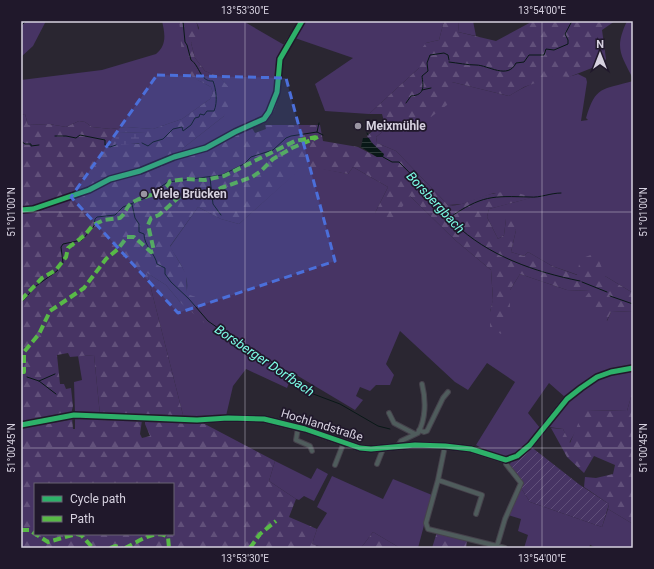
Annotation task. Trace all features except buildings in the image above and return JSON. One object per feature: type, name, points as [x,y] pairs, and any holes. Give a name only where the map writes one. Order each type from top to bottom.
[{"type":"street","points":[[262,121],[269,112],[277,92],[280,59],[302,21]]},
{"type":"street","points":[[497,546],[505,519],[521,483],[506,464],[506,460],[517,456],[530,445],[568,399],[581,388],[597,377],[611,372],[633,368]]},
{"type":"street","points":[[397,447],[401,441],[415,434],[419,430],[424,420],[424,393],[422,384]]},
{"type":"street","points":[[419,430],[424,432],[427,431],[443,398],[448,392]]},
{"type":"street","points":[[390,413],[394,423],[415,434]]},
{"type":"street","name":"Hochlandstraße","points":[[21,425],[74,415],[184,420],[228,418],[264,419],[298,428],[360,448],[383,449],[415,445],[445,446],[471,449],[506,460]]},
{"type":"street","name":"Hochlandstraße","points":[[298,428],[296,440],[310,446],[312,451]]},
{"type":"street","points":[[415,434],[415,445]]},
{"type":"street","name":"Hochlandstraße","points":[[335,465],[344,442]]},
{"type":"street","points":[[445,446],[438,480],[426,523],[428,529],[505,548]]},
{"type":"street","points":[[379,461],[383,449]]},
{"type":"street","points":[[438,480],[482,495],[476,514]]},
{"type":"highlighted area","points":[[157,75],[286,78],[335,261],[178,313],[71,197]]},
{"type":"green space","points":[[21,21],[46,21],[33,46],[21,57]]},
{"type":"green space","points":[[162,21],[179,21],[196,79],[211,87],[213,93],[210,99],[182,119],[153,129],[126,127],[111,129],[92,127],[85,122],[79,121],[66,127],[49,124],[28,125],[25,114],[21,115],[21,80],[102,70],[156,54],[160,51],[164,43]]},
{"type":"green space","points":[[179,21],[196,21],[198,33],[191,43],[195,58],[205,71],[218,76],[226,84],[230,89],[231,100],[224,116],[182,149],[183,155],[212,147],[242,130],[243,132],[252,128],[255,133],[266,129],[265,125],[320,125],[323,141],[358,147],[377,157],[373,144],[367,136],[384,121],[382,114],[369,114],[419,68],[418,53],[426,43],[439,40],[444,21],[459,21],[458,32],[496,41],[533,21],[615,21],[602,30],[606,59],[602,64],[569,77],[555,76],[524,87],[509,96],[452,82],[451,102],[427,120],[386,129],[376,137],[377,143],[396,151],[448,205],[459,205],[489,194],[503,192],[517,193],[531,198],[489,209],[487,217],[498,239],[504,235],[506,219],[511,216],[516,230],[511,252],[524,256],[528,252],[552,266],[577,275],[580,259],[596,253],[605,276],[633,293],[633,311],[611,312],[606,322],[592,314],[583,300],[590,291],[567,290],[520,274],[510,290],[510,318],[501,334],[490,328],[490,312],[493,299],[491,270],[455,240],[410,196],[392,221],[375,213],[388,187],[353,167],[348,174],[304,166],[239,224],[221,219],[198,207],[170,246],[186,274],[187,294],[196,297],[213,323],[208,326],[181,303],[166,285],[147,273],[184,419],[100,415],[94,355],[70,357],[68,353],[57,355],[60,384],[64,384],[66,389],[71,388],[73,406],[71,414],[21,423],[21,115],[25,114],[28,125],[49,124],[66,127],[79,121],[85,122],[92,127],[111,129],[126,127],[153,129],[182,119],[210,99],[213,93],[211,87],[197,80],[187,69],[182,53]],"holes":[[[118,132],[146,133],[139,144],[131,144]]]},
{"type":"green space","points":[[196,21],[243,21],[286,46],[279,68],[275,90],[268,110],[261,118],[251,124],[252,128],[242,132],[241,130],[212,147],[183,155],[182,149],[224,116],[226,84],[217,76],[205,71],[195,58],[191,43],[199,28]]},
{"type":"green space","points":[[302,21],[444,21],[439,40],[426,43],[419,68],[369,114],[325,111],[315,84],[353,58],[292,37]]},
{"type":"green space","points":[[459,21],[473,21],[476,36],[458,32]]},
{"type":"green space","points":[[627,21],[633,21],[633,79],[622,57],[620,45]]},
{"type":"green space","points":[[578,74],[586,78],[587,82],[581,121],[588,120],[586,118],[593,100],[602,90],[633,81],[633,293],[605,276],[578,275],[552,266],[528,252],[524,256],[511,252],[516,230],[506,219],[504,235],[498,239],[487,217],[489,209],[530,198],[494,193],[462,204],[448,205],[396,151],[377,143],[376,137],[386,129],[400,127],[452,82],[509,96],[530,84],[553,76],[570,76]]},
{"type":"green space","points":[[118,132],[146,133],[142,143],[116,145],[115,134]]},
{"type":"green space","points":[[304,165],[348,174],[353,167],[388,187],[375,213],[410,196],[455,240],[491,270],[493,300],[490,312],[510,318],[510,290],[520,274],[567,290],[590,291],[607,321],[611,312],[633,311],[633,366],[610,370],[566,398],[549,383],[528,413],[540,428],[518,452],[506,456],[498,455],[476,445],[515,382],[487,363],[468,390],[455,382],[400,331],[386,364],[394,375],[390,385],[376,385],[370,391],[360,387],[356,396],[363,400],[355,410],[293,373],[287,388],[246,369],[233,386],[226,416],[184,419],[147,273],[166,285],[181,303],[185,296],[187,281],[182,267],[170,247],[198,207],[221,219],[239,224]]},
{"type":"green space","points":[[94,355],[100,415],[75,414],[74,382],[82,380],[78,356]]},
{"type":"green space","points":[[633,369],[633,390],[627,411],[588,410],[569,443],[563,429],[549,427],[576,395],[592,382],[611,373]]},
{"type":"green space","points":[[633,390],[633,524],[608,509],[609,504],[584,487],[585,477],[596,478],[613,474],[615,465],[594,456],[584,473],[567,457],[551,428],[563,429],[570,443],[583,412],[587,410],[627,411]]},
{"type":"green space","points":[[72,417],[73,429],[75,429],[75,417],[142,420],[140,434],[142,438],[150,436],[145,424],[145,418],[201,422],[275,461],[269,481],[296,499],[289,517],[317,529],[312,544],[325,548],[21,548],[21,426]]},
{"type":"green space","points":[[530,446],[580,485],[609,504],[602,527],[530,502],[521,488],[522,484],[509,466],[511,462]]},
{"type":"green space","points":[[275,461],[311,479],[317,468],[328,474],[314,501],[304,496],[299,500],[296,499],[269,481]]},
{"type":"green space","points":[[332,476],[383,499],[393,479],[432,495],[418,548],[400,548],[373,532],[361,548],[325,548],[312,544],[317,529],[327,513],[317,507]]},
{"type":"green space","points":[[521,488],[530,502],[602,527],[608,509],[633,524],[633,548],[597,548],[590,545],[589,548],[524,548],[528,535],[518,531],[521,519],[508,515]]},
{"type":"green space","points":[[373,532],[400,548],[361,548]]},
{"type":"green space","points":[[437,532],[467,540],[466,548],[432,548]]},
{"type":"shaded area","points":[[363,138],[369,138],[371,142],[384,154],[383,157],[377,157],[361,147]]},
{"type":"waterway","points":[[21,26],[26,21]]},
{"type":"waterway","points":[[142,143],[148,146],[153,142],[163,139],[173,129],[182,127],[183,131],[191,125],[195,118],[199,117],[200,114],[204,115],[207,111],[214,111],[216,96],[213,81],[205,79],[191,60],[185,42],[183,21]]},
{"type":"waterway","points":[[449,62],[481,66],[503,71],[508,70],[516,63],[524,62],[529,55],[544,55],[546,49],[554,50],[568,44],[565,34],[572,21]]},
{"type":"waterway","points":[[406,103],[411,96],[421,92],[423,86],[422,76],[428,71],[427,63],[430,55],[444,53],[448,55],[449,60]]},
{"type":"waterway","points":[[422,90],[431,88]]},
{"type":"waterway","points":[[317,132],[319,123]]},
{"type":"waterway","points":[[21,303],[36,286],[57,271],[63,263],[61,247],[63,244],[82,240],[94,226],[95,219],[97,217],[115,215],[123,207],[148,197],[151,193],[168,182],[222,175],[244,164],[251,157],[273,150],[286,138],[291,136],[317,132],[323,135]]},
{"type":"waterway","points":[[55,136],[76,138],[80,135],[105,140],[105,145],[110,147],[116,145]]},
{"type":"waterway","points":[[21,141],[25,144],[31,144],[31,146],[39,145]]},
{"type":"waterway","name":"Borsbergbach","points":[[383,157],[392,162],[399,162],[435,200],[446,215],[467,235],[482,245],[513,261],[529,267],[546,273],[580,281]]},
{"type":"waterway","points":[[210,178],[213,204],[221,215]]},
{"type":"waterway","points":[[449,218],[460,210],[488,198],[534,197],[561,193]]},
{"type":"waterway","name":"Borsberger Dorfbach","points":[[132,204],[135,218],[139,224],[139,232],[144,234],[144,238],[157,264],[165,268],[165,274],[171,282],[189,299],[208,321],[218,328],[228,331],[238,342],[259,353],[289,373],[308,392],[340,404],[378,426],[390,429]]},
{"type":"waterway","points":[[582,282],[607,292]]},
{"type":"waterway","points":[[610,296],[633,304]]},
{"type":"waterway","points":[[39,381],[55,374]]},
{"type":"waterway","points":[[27,377],[39,381],[56,394]]},
{"type":"waterway","name":"Borsberger Dorfbach","points":[[296,379],[297,385]]},
{"type":"marked path","points":[[21,300],[42,278],[56,270],[66,257],[68,248],[85,235],[93,225],[104,220],[120,218],[130,204],[161,191],[170,181],[186,179],[205,180],[224,176],[295,141],[316,137]]},
{"type":"marked path","points":[[21,372],[24,372],[24,352],[39,334],[50,311],[84,288],[106,259],[118,249],[127,237],[134,237],[151,252],[154,251],[148,225],[151,218],[159,215],[179,197],[200,193],[213,193],[221,188],[252,177],[261,171],[273,159],[292,148],[318,137]]},
{"type":"marked path","points":[[250,548],[260,534],[276,521]]},
{"type":"marked path","points":[[21,530],[29,530],[34,533]]},
{"type":"marked path","points":[[37,535],[48,542],[72,535]]},
{"type":"marked path","points":[[81,535],[93,548]]},
{"type":"marked path","points":[[125,548],[152,535]]},
{"type":"marked path","points":[[163,535],[168,537],[169,548]]},
{"type":"marked path","points":[[110,548],[115,546],[122,548]]},
{"type":"cycle path","points":[[21,210],[33,209],[89,190],[110,179],[140,171],[174,157],[206,148],[235,132],[264,119],[269,112],[277,92],[280,59],[302,21]]},
{"type":"cycle path","points":[[21,425],[74,415],[197,420],[228,418],[264,419],[305,429],[360,448],[371,449],[415,445],[445,446],[471,449],[506,460],[517,456],[530,445],[567,399],[581,388],[597,377],[611,372],[633,368]]},
{"type":"place","name":"Meixmühle","points":[[358,126]]},
{"type":"place","name":"Viele Brücken","points":[[144,194]]}]
